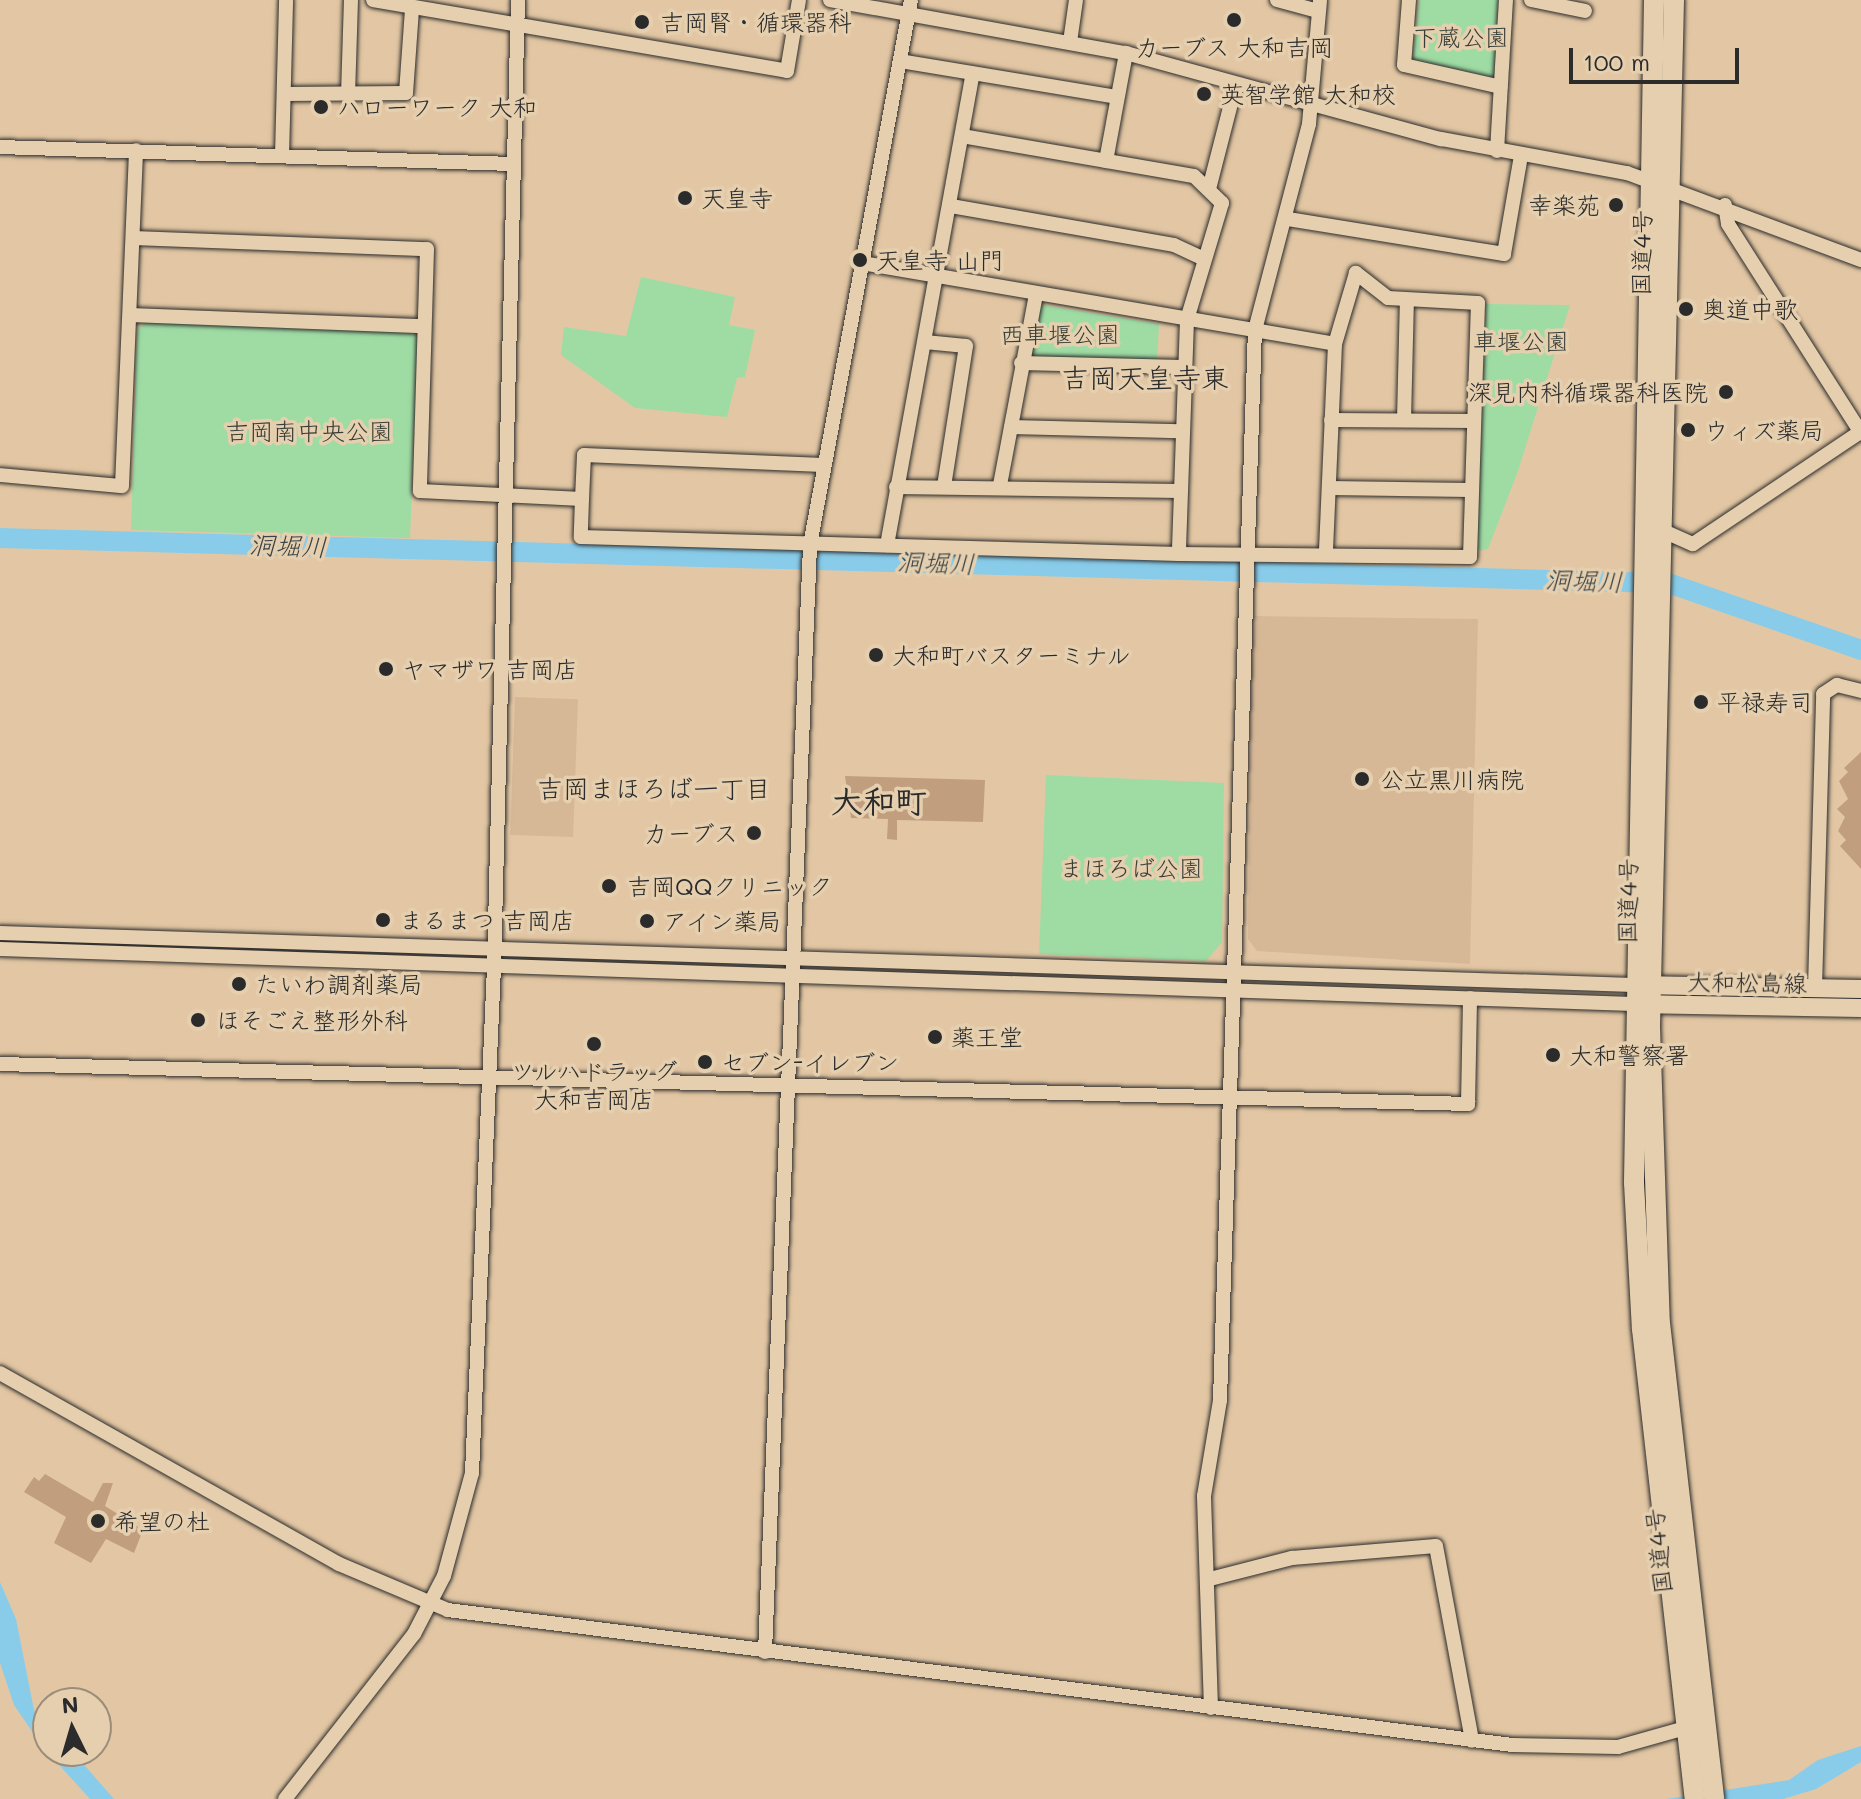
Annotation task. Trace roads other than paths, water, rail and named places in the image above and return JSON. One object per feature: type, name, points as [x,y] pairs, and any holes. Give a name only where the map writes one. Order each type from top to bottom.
[{"type":"highway","name":"国道4号","points":[[1651,574],[1661,530],[1654,0]]},
{"type":"highway","name":"国道4号","points":[[1674,0],[1658,183],[1642,995],[1642,1329],[1699,1757],[1714,1799]]},
{"type":"highway","name":"国道4号","points":[[1695,1799],[1699,1757]]},
{"type":"main road","name":"大和松島線","points":[[1642,995],[1861,989]]},
{"type":"main road","name":"大和松島線","points":[[1642,995],[1861,1008]]},
{"type":"street","points":[[282,156],[286,0]]},
{"type":"street","points":[[348,95],[351,0]]},
{"type":"street","points":[[373,0],[412,10],[787,71],[799,0]]},
{"type":"street","points":[[285,1799],[385,1677],[429,1604],[444,1576],[473,1459],[494,967],[518,0]]},
{"type":"street","points":[[830,0],[910,7],[1126,53],[1497,151],[1658,183],[1725,205],[1861,260]]},
{"type":"street","points":[[1070,42],[1076,0]]},
{"type":"street","points":[[1211,1708],[1210,1579],[1204,1496],[1220,1400],[1255,330],[1288,219],[1311,104],[1319,5],[1277,0]]},
{"type":"street","points":[[1409,0],[1404,65],[1501,87]]},
{"type":"street","points":[[1497,151],[1506,0]]},
{"type":"street","points":[[1531,0],[1585,11]]},
{"type":"street","points":[[765,1652],[810,551],[823,465],[910,7]]},
{"type":"street","points":[[285,94],[406,93],[412,10]]},
{"type":"street","points":[[1106,161],[1126,53]]},
{"type":"street","points":[[900,61],[1117,97]]},
{"type":"street","points":[[887,545],[973,74]]},
{"type":"street","points":[[1209,189],[1236,84]]},
{"type":"street","points":[[962,136],[1194,176],[1222,203],[1187,320],[1182,367],[1179,554]]},
{"type":"street","points":[[0,147],[513,164]]},
{"type":"street","points":[[0,475],[122,486],[136,150]]},
{"type":"street","points":[[1288,219],[1504,254],[1521,156]]},
{"type":"street","points":[[1661,530],[1693,544],[1860,433],[1728,224],[1725,205]]},
{"type":"street","points":[[951,206],[1174,245],[1204,259]]},
{"type":"street","points":[[134,238],[427,249],[420,491],[582,499]]},
{"type":"street","points":[[862,263],[1335,344]]},
{"type":"street","points":[[823,465],[584,455],[581,537],[810,551],[887,545],[1179,554],[1470,557],[1478,303],[1388,298],[1356,273],[1335,344],[1326,554]]},
{"type":"street","points":[[1000,485],[1036,294]]},
{"type":"street","points":[[1404,420],[1407,300]]},
{"type":"street","points":[[131,315],[423,326]]},
{"type":"street","points":[[925,342],[966,346],[944,486]]},
{"type":"street","points":[[1021,363],[1182,367]]},
{"type":"street","points":[[1331,420],[1474,421]]},
{"type":"street","points":[[1011,427],[1180,431]]},
{"type":"street","points":[[896,487],[1000,485],[1180,491]]},
{"type":"street","points":[[1329,488],[1470,490]]},
{"type":"street","points":[[1815,988],[1823,694],[1837,685],[1861,691]]},
{"type":"street","points":[[0,933],[494,952],[792,970],[1234,990],[1470,998],[1642,995]]},
{"type":"street","points":[[0,949],[494,967],[1234,973],[1642,995]]},
{"type":"street","points":[[0,1064],[1468,1104],[1470,998]]},
{"type":"street","points":[[0,1373],[339,1564],[429,1604],[765,1652],[1472,1741],[1600,1749],[1695,1725]]},
{"type":"street","points":[[1210,1579],[1292,1558],[1436,1546],[1472,1741]]},
{"type":"water","points":[[0,1582],[16,1619],[32,1700],[32,1731],[14,1705],[0,1663]]},
{"type":"water","points":[[1861,1746],[1861,1762],[1816,1789],[1783,1799],[1666,1799],[1789,1780],[1818,1760]]},
{"type":"water","points":[[61,1767],[86,1767],[114,1799],[90,1799]]},
{"type":"waterway","name":"洞堀川","points":[[0,538],[1668,583],[1861,650]]},
{"type":"place","name":"カーブス 大和吉岡","points":[[1234,20]]},
{"type":"place","name":"吉岡腎・循環器科","points":[[642,22]]},
{"type":"place","name":"英智学館 大和校","points":[[1204,94]]},
{"type":"place","name":"ハローワーク 大和","points":[[321,107]]},
{"type":"place","name":"天皇寺","points":[[685,198]]},
{"type":"place","name":"幸楽苑","points":[[1616,205]]},
{"type":"place","name":"天皇寺 山門","points":[[860,260]]},
{"type":"place","name":"奥道中歌","points":[[1686,309]]},
{"type":"place","name":"深見内科循環器科医院","points":[[1726,392]]},
{"type":"place","name":"ウィズ薬局","points":[[1688,430]]},
{"type":"place","name":"大和町バスターミナル","points":[[876,655]]},
{"type":"place","name":"ヤマザワ 吉岡店","points":[[386,669]]},
{"type":"place","name":"平禄寿司","points":[[1701,702]]},
{"type":"place","name":"公立黒川病院","points":[[1362,779]]},
{"type":"place","name":"カーブス","points":[[754,833]]},
{"type":"place","name":"吉岡QQクリニック","points":[[609,886]]},
{"type":"place","name":"まるまつ 吉岡店","points":[[383,920]]},
{"type":"place","name":"アイン薬局","points":[[647,921]]},
{"type":"place","name":"たいわ調剤薬局","points":[[239,984]]},
{"type":"place","name":"ほそごえ整形外科","points":[[198,1020]]},
{"type":"place","name":"薬王堂","points":[[935,1037]]},
{"type":"place","name":"ツルハドラッグ 大和吉岡店","points":[[594,1044]]},
{"type":"place","name":"大和警察署","points":[[1553,1055]]},
{"type":"place","name":"セブン-イレブン","points":[[705,1062]]},
{"type":"place","name":"希望の杜","points":[[98,1521]]},
{"type":"district","name":"吉岡天皇寺東","points":[[1145,377]]},
{"type":"district","name":"吉岡まほろば一丁目","points":[[654,789]]},
{"type":"district","name":"大和町","points":[[879,800]]},
{"type":"park label","name":"下蔵公園","points":[[1461,37]]},
{"type":"park label","name":"西車堰公園","points":[[1060,334]]},
{"type":"park label","name":"車堰公園","points":[[1521,341]]},
{"type":"park label","name":"吉岡南中央公園","points":[[309,431]]},
{"type":"park label","name":"まほろば公園","points":[[1131,868]]}]
